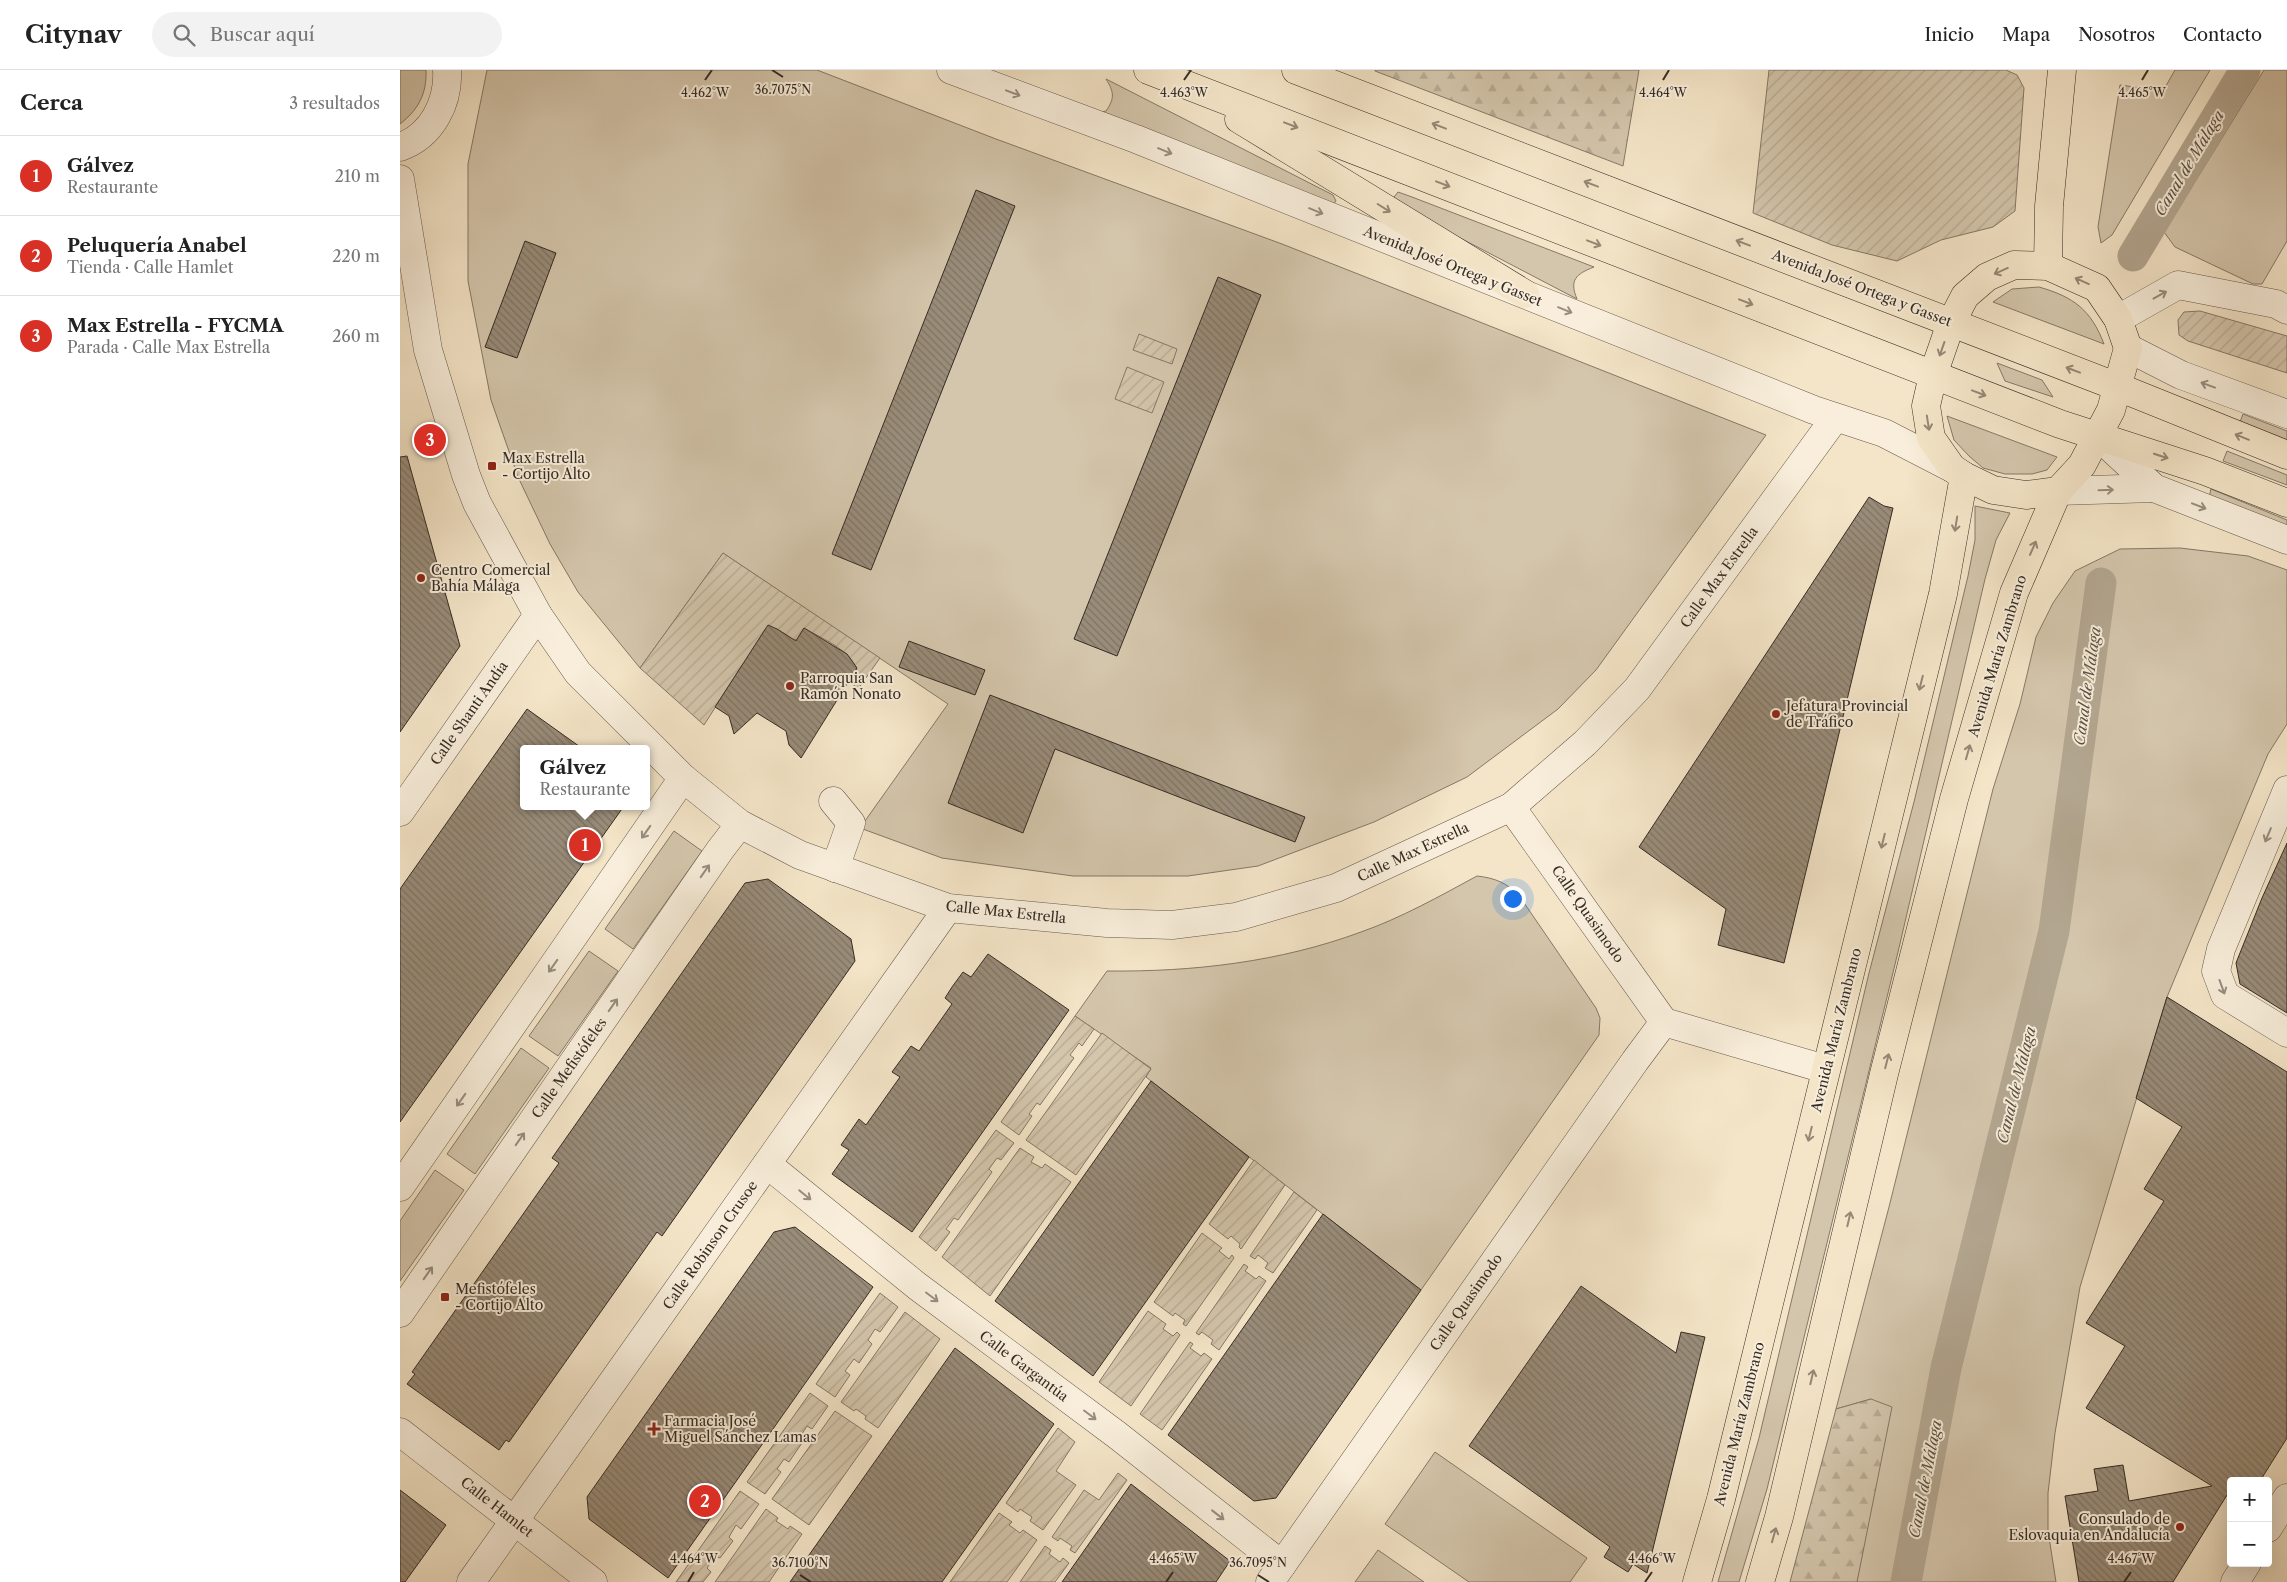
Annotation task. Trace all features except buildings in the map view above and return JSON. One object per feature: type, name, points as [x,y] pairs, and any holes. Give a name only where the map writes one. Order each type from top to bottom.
[{"type":"main road","points":[[1148,70],[2060,424],[2205,471],[2287,503]]},
{"type":"main road","name":"Avenida José Ortega y Gasset","points":[[1296,70],[2118,387],[2287,455]]},
{"type":"main road","points":[[2048,266],[2049,206],[2062,70]]},
{"type":"main road","points":[[1178,82],[1524,294]]},
{"type":"main road","points":[[2058,491],[2026,495],[1993,490],[1958,472],[1931,438],[1926,406],[1934,375],[1952,323],[1965,296],[1987,277],[2014,265],[2048,266],[2097,288],[2118,319],[2128,348]]},
{"type":"main road","name":"Avenida María Zambrano","points":[[1760,1582],[1779,1517],[1884,1074],[1954,799],[2014,593],[2058,491],[2082,464],[2111,410],[2128,348]]},
{"type":"main road","name":"Avenida María Zambrano","points":[[1697,1582],[1721,1499],[1948,576],[1958,472]]},
{"type":"street","points":[[400,147],[423,133],[436,118],[444,101],[448,81],[447,70]]},
{"type":"street","name":"Avenida José Ortega y Gasset","points":[[951,70],[1136,139],[1835,418],[1884,433],[1958,472]]},
{"type":"street","name":"Calle Max Estrella","points":[[400,179],[410,303],[428,350],[466,475],[477,503],[538,615],[578,673],[683,778],[740,824],[800,856],[948,908],[1126,924],[1172,925],[1236,917],[1336,888],[1511,807],[1585,743],[1637,689],[1835,418]]},
{"type":"street","points":[[2118,319],[2178,285],[2283,300]]},
{"type":"street","points":[[2128,348],[2181,375],[2287,414]]},
{"type":"street","points":[[2098,436],[2154,488],[2287,540]]},
{"type":"street","points":[[2058,491],[2154,488]]},
{"type":"street","name":"Calle Shanti Andía","points":[[400,812],[538,615]]},
{"type":"street","points":[[400,1187],[683,778]]},
{"type":"street","points":[[2287,790],[2220,949],[2216,971],[2225,995],[2287,1033]]},
{"type":"street","points":[[833,801],[851,823],[835,868]]},
{"type":"street","name":"Calle Quasimodo","points":[[1276,1574],[1664,1022],[1511,807]]},
{"type":"street","name":"Calle Mefistófeles","points":[[400,1312],[720,850],[740,824]]},
{"type":"street","name":"Calle Robinson Crusoe","points":[[471,1582],[948,908]]},
{"type":"street","points":[[1664,1022],[1826,1069]]},
{"type":"street","name":"Calle Gargantúa","points":[[767,1164],[917,1286],[1124,1441],[1276,1574]]},
{"type":"street","name":"Calle Hamlet","points":[[400,1432],[593,1582]]},
{"type":"street","points":[[2272,1522],[2287,1498]]},
{"type":"street","points":[[2235,1582],[2244,1567]]},
{"type":"green space","points":[[400,70],[426,70],[426,79],[420,101],[412,113],[400,124]]},
{"type":"green space","points":[[487,70],[817,70],[996,139],[1282,244],[1766,435],[1596,670],[1558,709],[1467,777],[1374,822],[1258,866],[1188,876],[1073,876],[942,858],[860,828],[948,704],[723,553],[640,668],[578,592],[550,544],[518,477],[491,400],[468,281],[468,164]]},
{"type":"green space","points":[[1639,70],[1623,166],[1375,71]]},
{"type":"green space","points":[[1769,70],[2006,70],[2017,75],[2024,88],[2015,211],[1993,227],[1941,240],[1897,261],[1832,245],[1753,213]]},
{"type":"green space","points":[[2175,70],[2210,70],[2112,235],[2101,243],[2098,227],[2120,85],[2163,91]]},
{"type":"green space","points":[[2264,70],[2287,70],[2287,241],[2262,284],[2253,284],[2175,247],[2164,232]]},
{"type":"green space","points":[[1106,79],[1333,195],[1336,201],[1331,207],[1090,115],[1106,111],[1111,102],[1112,91]]},
{"type":"green space","points":[[1398,192],[1594,267],[1576,278],[1574,287],[1577,299],[1397,205],[1394,197]]},
{"type":"green space","points":[[2039,287],[2062,295],[2080,307],[2093,322],[2104,344],[1993,302],[2012,289]]},
{"type":"green space","points":[[2200,311],[2287,336],[2287,373],[2188,341],[2179,335],[2178,320],[2184,312]]},
{"type":"green space","points":[[1139,334],[1177,349],[1172,364],[1133,350]]},
{"type":"green space","points":[[1997,363],[2042,380],[2053,397],[2005,381]]},
{"type":"green space","points":[[1127,367],[1164,382],[1152,413],[1115,399]]},
{"type":"green space","points":[[2243,414],[2287,431],[2287,441],[2240,422]]},
{"type":"green space","points":[[1947,416],[2057,457],[2047,470],[2032,474],[2005,474],[1983,468],[1954,440]]},
{"type":"green space","points":[[2227,451],[2287,475],[2287,485],[2223,461]]},
{"type":"green space","points":[[2211,489],[2287,520],[2287,528],[2209,497]]},
{"type":"green space","points":[[1975,506],[2010,513],[1996,540],[1985,579],[1898,952],[1767,1489],[1739,1582],[1718,1582],[1759,1438],[1869,973],[1914,802],[1968,576],[1975,540]]},
{"type":"green space","points":[[2180,548],[2248,556],[2287,570],[2287,724],[2268,754],[2167,997],[2080,1287],[2055,1433],[2048,1493],[2048,1531],[2056,1582],[1857,1582],[1861,1551],[1871,1399],[1836,1409],[1889,1207],[1993,789],[2020,704],[2036,637],[2053,603],[2075,571],[2120,549]]},
{"type":"green space","points":[[723,553],[880,658],[858,689],[854,686],[857,676],[855,666],[850,658],[833,644],[804,628],[797,639],[794,640],[777,629],[766,628],[704,725],[640,668]]},
{"type":"green space","points":[[674,831],[702,851],[633,949],[605,929]]},
{"type":"green space","points":[[1477,876],[1501,882],[1520,897],[1596,1008],[1600,1018],[1599,1035],[1421,1290],[1146,1077],[1151,1068],[1075,1016],[1107,971],[1172,970],[1204,967],[1268,958],[1299,951],[1361,932],[1391,920]]},
{"type":"green space","points":[[589,951],[618,971],[558,1056],[529,1036]]},
{"type":"green space","points":[[1075,1016],[1094,1029],[1082,1046],[1079,1043],[1070,1055],[1074,1058],[1040,1105],[1037,1103],[1029,1114],[1032,1116],[1019,1135],[1001,1122]]},
{"type":"green space","points":[[1102,1033],[1151,1069],[1076,1175],[1026,1140]]},
{"type":"green space","points":[[521,1048],[549,1068],[475,1174],[447,1154]]},
{"type":"green space","points":[[996,1130],[1014,1143],[1001,1160],[997,1158],[989,1169],[992,1172],[958,1220],[954,1218],[946,1229],[950,1232],[936,1251],[919,1237]]},
{"type":"green space","points":[[1020,1148],[1034,1157],[1031,1162],[1042,1168],[1045,1164],[1071,1182],[990,1296],[942,1257]]},
{"type":"green space","points":[[1254,1160],[1285,1185],[1241,1249],[1239,1247],[1240,1244],[1231,1236],[1228,1239],[1209,1224]]},
{"type":"green space","points":[[435,1170],[464,1190],[400,1281],[400,1221]]},
{"type":"green space","points":[[1294,1192],[1317,1210],[1273,1273],[1265,1268],[1268,1263],[1258,1255],[1255,1259],[1250,1256]]},
{"type":"green space","points":[[1202,1233],[1222,1248],[1219,1251],[1229,1259],[1232,1255],[1234,1258],[1186,1326],[1183,1324],[1185,1320],[1175,1313],[1173,1316],[1154,1302]]},
{"type":"green space","points":[[1244,1264],[1248,1267],[1245,1271],[1256,1279],[1259,1276],[1266,1281],[1219,1350],[1211,1344],[1213,1340],[1202,1332],[1199,1335],[1196,1333]]},
{"type":"green space","points":[[880,1293],[898,1307],[880,1332],[875,1329],[868,1340],[872,1344],[859,1363],[854,1359],[845,1371],[850,1375],[835,1397],[816,1384]]},
{"type":"green space","points":[[1148,1311],[1166,1324],[1163,1329],[1173,1336],[1177,1332],[1180,1335],[1131,1406],[1099,1382]]},
{"type":"green space","points":[[905,1312],[940,1339],[878,1428],[865,1419],[866,1416],[856,1409],[854,1411],[841,1402]]},
{"type":"green space","points":[[1190,1342],[1193,1344],[1190,1348],[1201,1356],[1204,1353],[1212,1359],[1162,1430],[1140,1414]]},
{"type":"green space","points":[[810,1393],[828,1406],[812,1429],[807,1426],[800,1437],[804,1440],[789,1462],[784,1459],[777,1469],[781,1472],[765,1494],[747,1482]]},
{"type":"green space","points":[[1871,1399],[1892,1407],[1857,1582],[1790,1582],[1836,1409]]},
{"type":"green space","points":[[835,1411],[872,1436],[809,1525],[772,1499]]},
{"type":"green space","points":[[1058,1428],[1075,1442],[1056,1471],[1076,1485],[1043,1530],[1030,1521],[1032,1517],[1020,1509],[1018,1512],[1006,1503]]},
{"type":"green space","points":[[1435,1452],[1587,1558],[1570,1582],[1469,1582],[1385,1524]]},
{"type":"green space","points":[[1118,1473],[1127,1480],[1075,1553],[1070,1550],[1072,1546],[1060,1538],[1058,1541],[1052,1537],[1084,1490],[1099,1500]]},
{"type":"green space","points":[[740,1491],[759,1504],[741,1529],[736,1525],[729,1537],[733,1541],[720,1558],[715,1556],[707,1568],[711,1572],[703,1582],[676,1582]]},
{"type":"green space","points":[[766,1509],[778,1518],[776,1521],[788,1529],[790,1526],[802,1534],[769,1582],[715,1582]]},
{"type":"green space","points":[[999,1513],[1012,1522],[1009,1525],[1020,1533],[1023,1530],[1037,1540],[1007,1582],[950,1582]]},
{"type":"green space","points":[[1045,1546],[1051,1550],[1049,1554],[1060,1562],[1063,1558],[1069,1563],[1055,1582],[1020,1582]]},
{"type":"green space","points":[[1378,1550],[1424,1582],[1355,1582]]},
{"type":"waterway","name":"Canal de Málaga","points":[[2133,256],[2245,70]]},
{"type":"waterway","name":"Canal de Málaga","points":[[1906,1582],[1946,1368],[2054,931],[2101,583]]},
{"type":"place","name":"Max Estrella - FYCMA","points":[[430,440]]},
{"type":"place","name":"Max Estrella - Cortijo Alto","points":[[492,466]]},
{"type":"place","name":"Centro Comercial Bahía Málaga","points":[[421,578]]},
{"type":"place","name":"Parroquia San Ramón Nonato","points":[[790,686]]},
{"type":"place","name":"Jefatura Provincial de Tráfico","points":[[1776,714]]},
{"type":"place","name":"Gálvez","points":[[585,845]]},
{"type":"place","name":"Mefistófeles - Cortijo Alto","points":[[445,1297]]},
{"type":"place","name":"Farmacia José Miguel Sánchez Lamas","points":[[654,1429]]},
{"type":"place","name":"Peluquería Anabel","points":[[705,1501]]},
{"type":"place","name":"Consulado de Eslovaquia en Andalucía","points":[[2180,1527]]}]
